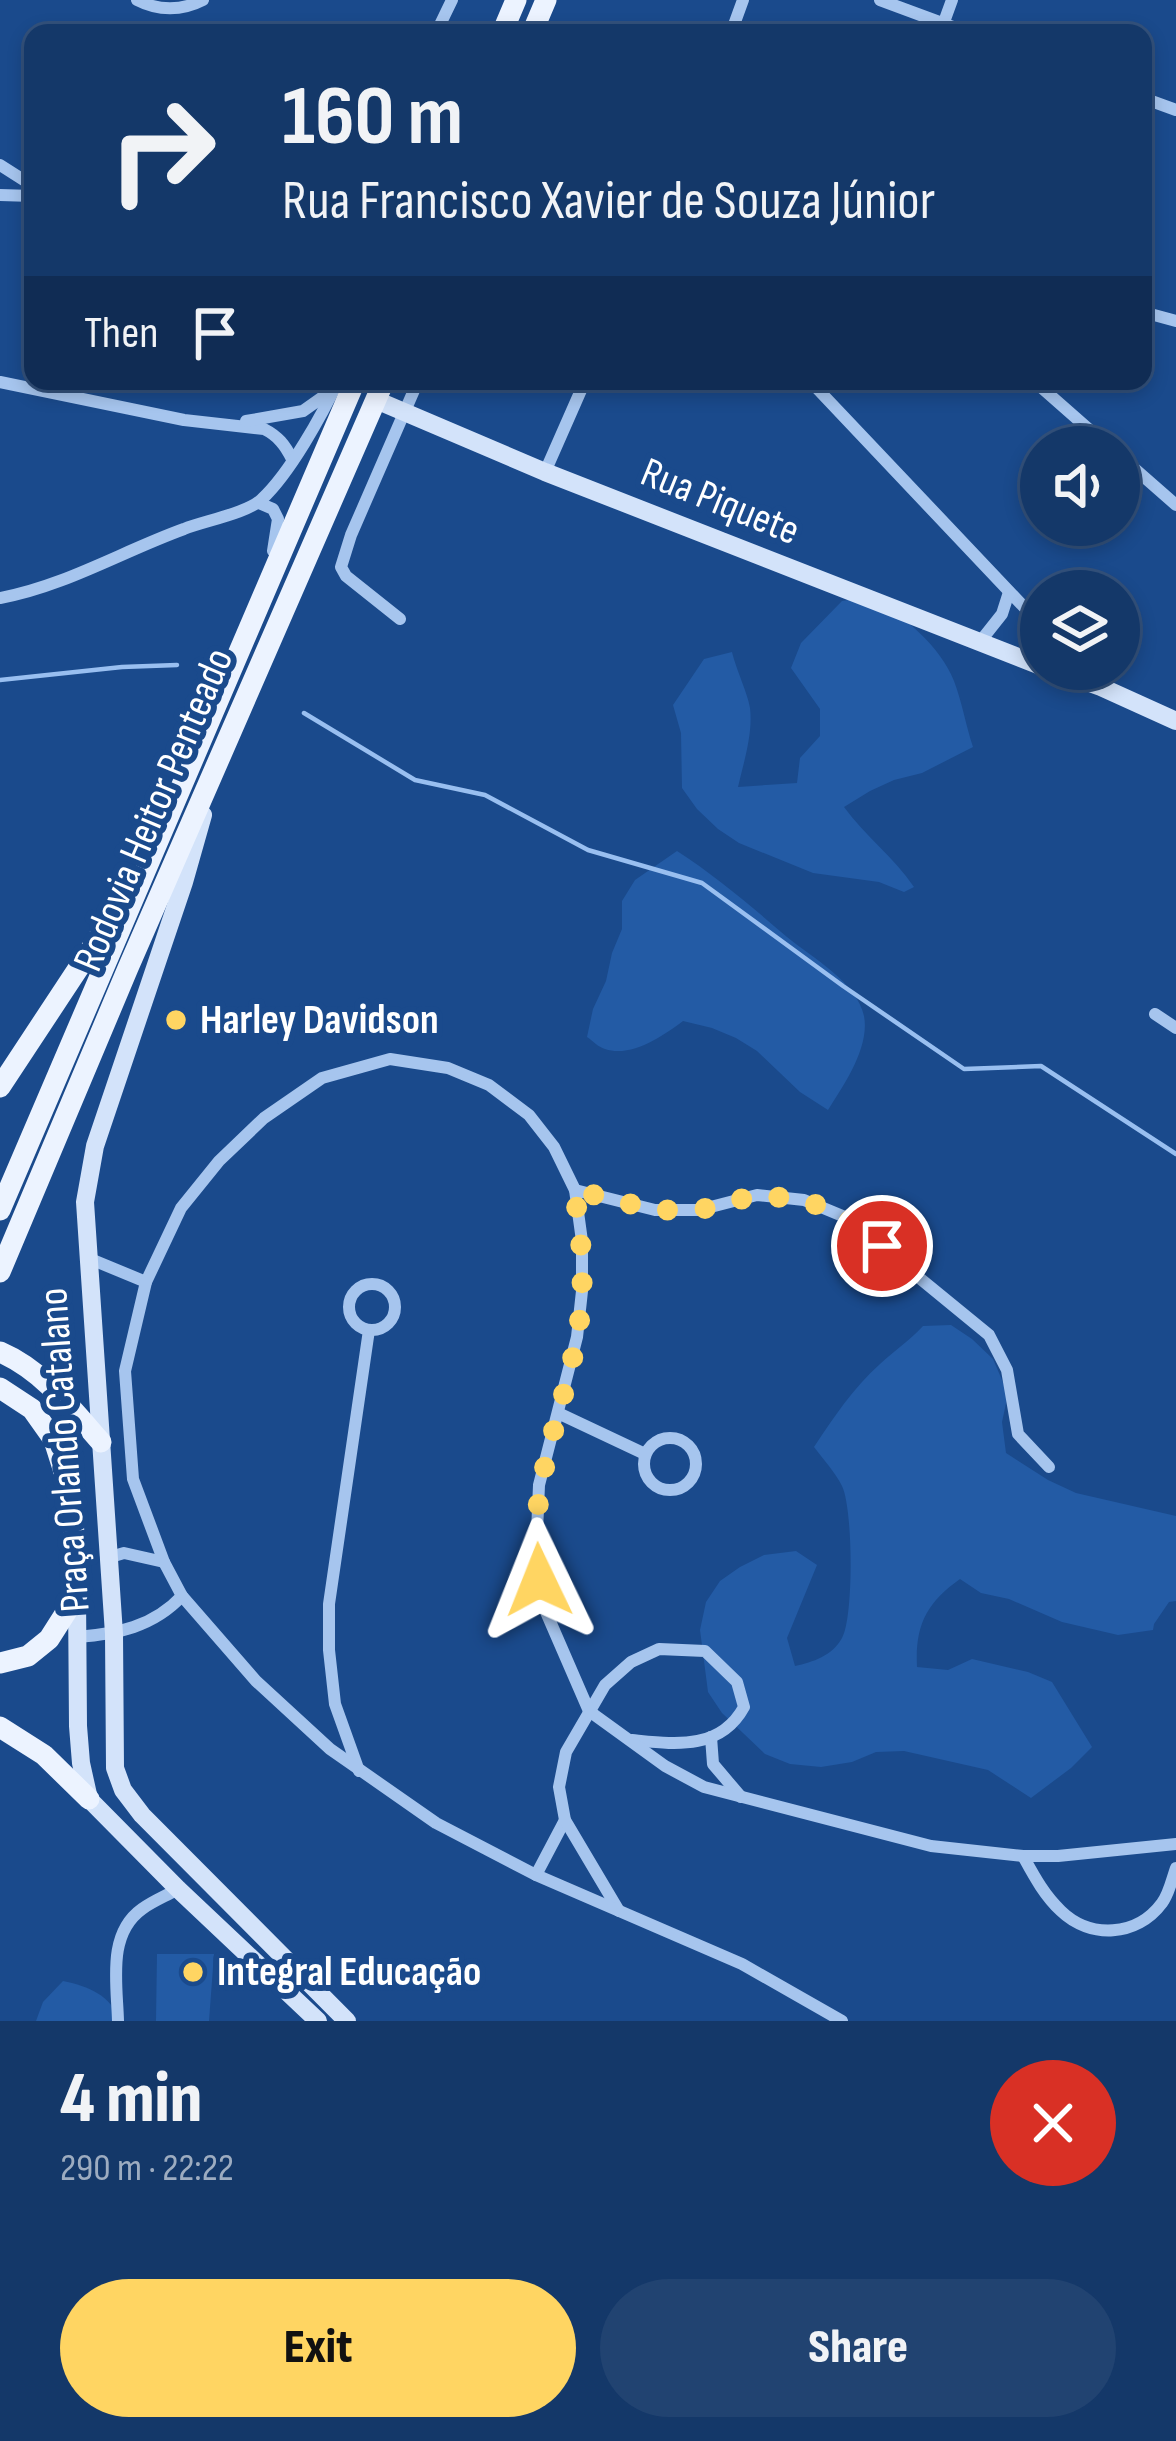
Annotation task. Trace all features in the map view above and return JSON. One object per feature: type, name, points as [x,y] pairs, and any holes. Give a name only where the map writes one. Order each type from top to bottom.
[{"type":"main road","name":"Rodovia Heitor Penteado","points":[[0,1210],[267,587],[341,390]]},
{"type":"main road","name":"Rua Piquete","points":[[380,390],[405,411],[545,472],[1020,658]]},
{"type":"main road","name":"Rodovia Heitor Penteado","points":[[0,1272],[380,390]]},
{"type":"main road","points":[[1107,690],[1173,723]]},
{"type":"main road","points":[[88,1258],[86,1202],[95,1146],[184,882],[219,758]]},
{"type":"main road","points":[[0,1087],[152,856]]},
{"type":"main road","name":"Praça Orlando Catalano","points":[[88,1258],[114,1634],[115,1768],[123,1790],[142,1815],[347,2021]]},
{"type":"main road","points":[[7,1355],[47,1382],[101,1442]]},
{"type":"main road","points":[[0,1388],[32,1409],[54,1439],[72,1497],[78,1726],[89,1799]]},
{"type":"main road","points":[[0,1663],[28,1656],[49,1639],[77,1595]]},
{"type":"main road","points":[[0,1727],[44,1755],[319,2021]]},
{"type":"street","points":[[137,0],[166,9],[203,0]]},
{"type":"street","points":[[880,0],[933,24]]},
{"type":"street","points":[[39,390],[184,420],[264,429],[284,443],[292,459]]},
{"type":"street","points":[[221,424],[303,411],[334,390]]},
{"type":"street","points":[[0,598],[82,573],[259,503],[339,390]]},
{"type":"street","points":[[400,619],[341,567],[414,390]]},
{"type":"street","points":[[545,472],[581,390]]},
{"type":"street","points":[[818,390],[1020,603]]},
{"type":"street","points":[[1044,390],[1085,426]]},
{"type":"street","points":[[1140,473],[1176,505]]},
{"type":"street","points":[[259,503],[273,509],[278,519],[267,587]]},
{"type":"street","points":[[979,643],[1002,614],[1009,592]]},
{"type":"street","points":[[1155,1014],[1176,1028]]},
{"type":"street","points":[[146,1282],[181,1208],[219,1161],[264,1118],[322,1078],[390,1059],[448,1068],[489,1085],[529,1115],[554,1147],[574,1190],[583,1291],[577,1337],[539,1485],[536,1556],[543,1605],[589,1711],[704,1787],[932,1846],[1058,1856],[1176,1844]]},
{"type":"street","points":[[574,1190],[655,1210],[699,1210],[757,1195],[805,1200],[845,1217],[989,1335],[1007,1370],[1018,1433],[1048,1467]]},
{"type":"street","name":"Praça Orlando Catalano","points":[[88,1258],[146,1282],[125,1372],[133,1479],[182,1597],[256,1681],[330,1749],[436,1822],[536,1876],[742,1964],[842,2021]]},
{"type":"street","points":[[360,1772],[334,1704],[329,1604],[369,1330]]},
{"type":"street","points":[[558,1413],[645,1454]]},
{"type":"street","points":[[666,1438],[683,1442],[694,1455],[694,1473],[676,1490],[660,1489],[648,1478],[645,1454],[666,1438]]},
{"type":"street","points":[[107,1558],[124,1553],[164,1562]]},
{"type":"street","points":[[77,1637],[114,1634],[150,1622],[182,1597]]},
{"type":"street","points":[[619,1911],[565,1820],[560,1787],[566,1752],[605,1684],[631,1662],[659,1649],[705,1651],[736,1682],[744,1707],[739,1717],[711,1737],[686,1744],[631,1740]]},
{"type":"street","points":[[711,1737],[712,1764],[742,1798]]},
{"type":"street","points":[[536,1876],[565,1820]]},
{"type":"street","points":[[1022,1856],[1065,1916],[1089,1930],[1142,1924],[1164,1901],[1176,1868]]},
{"type":"street","points":[[118,2021],[116,1952],[124,1929],[140,1910],[178,1889]]},
{"type":"shaded area","points":[[873,596],[909,623],[948,668],[973,747],[844,807],[914,887],[904,892],[879,882],[813,873],[739,843],[718,829],[682,788],[681,733],[673,705],[704,659],[732,652],[751,718],[738,787],[797,783],[800,758],[820,736],[820,709],[791,668],[801,643],[842,601]]},
{"type":"shaded area","points":[[677,851],[832,971],[860,1004],[863,1040],[828,1110],[800,1092],[757,1051],[712,1028],[683,1021],[625,1051],[605,1049],[587,1037],[622,929],[622,901],[635,880]]},
{"type":"shaded area","points":[[951,1325],[993,1359],[1008,1394],[1002,1422],[1006,1453],[1076,1493],[1176,1516],[1176,1601],[1169,1602],[1153,1630],[1118,1635],[1062,1622],[1009,1599],[981,1593],[960,1579],[925,1617],[917,1667],[948,1670],[972,1659],[1052,1682],[1092,1747],[1031,1798],[988,1770],[904,1751],[876,1752],[821,1767],[790,1764],[765,1754],[722,1713],[708,1692],[700,1630],[706,1602],[720,1581],[764,1555],[796,1551],[817,1565],[787,1638],[795,1666],[827,1654],[842,1638],[850,1586],[846,1498],[814,1447],[885,1359],[923,1326]]},
{"type":"shaded area","points":[[157,1954],[214,1954],[209,2021],[156,2021]]},
{"type":"shaded area","points":[[63,1981],[105,1998],[119,2021],[36,2021],[43,2002]]},
{"type":"waterway","points":[[0,680],[177,665]]},
{"type":"waterway","points":[[304,713],[415,780],[485,795],[588,850],[702,883],[964,1069],[1041,1066],[1176,1154]]},
{"type":"place","name":"Harley Davidson","points":[[176,1020]]},
{"type":"place","name":"Integral Educação","points":[[193,1972]]},
{"type":"route","points":[[539,1580],[539,1485],[577,1337],[583,1291],[574,1190],[655,1210],[699,1210],[757,1195],[805,1200],[845,1217],[882,1246]]}]
